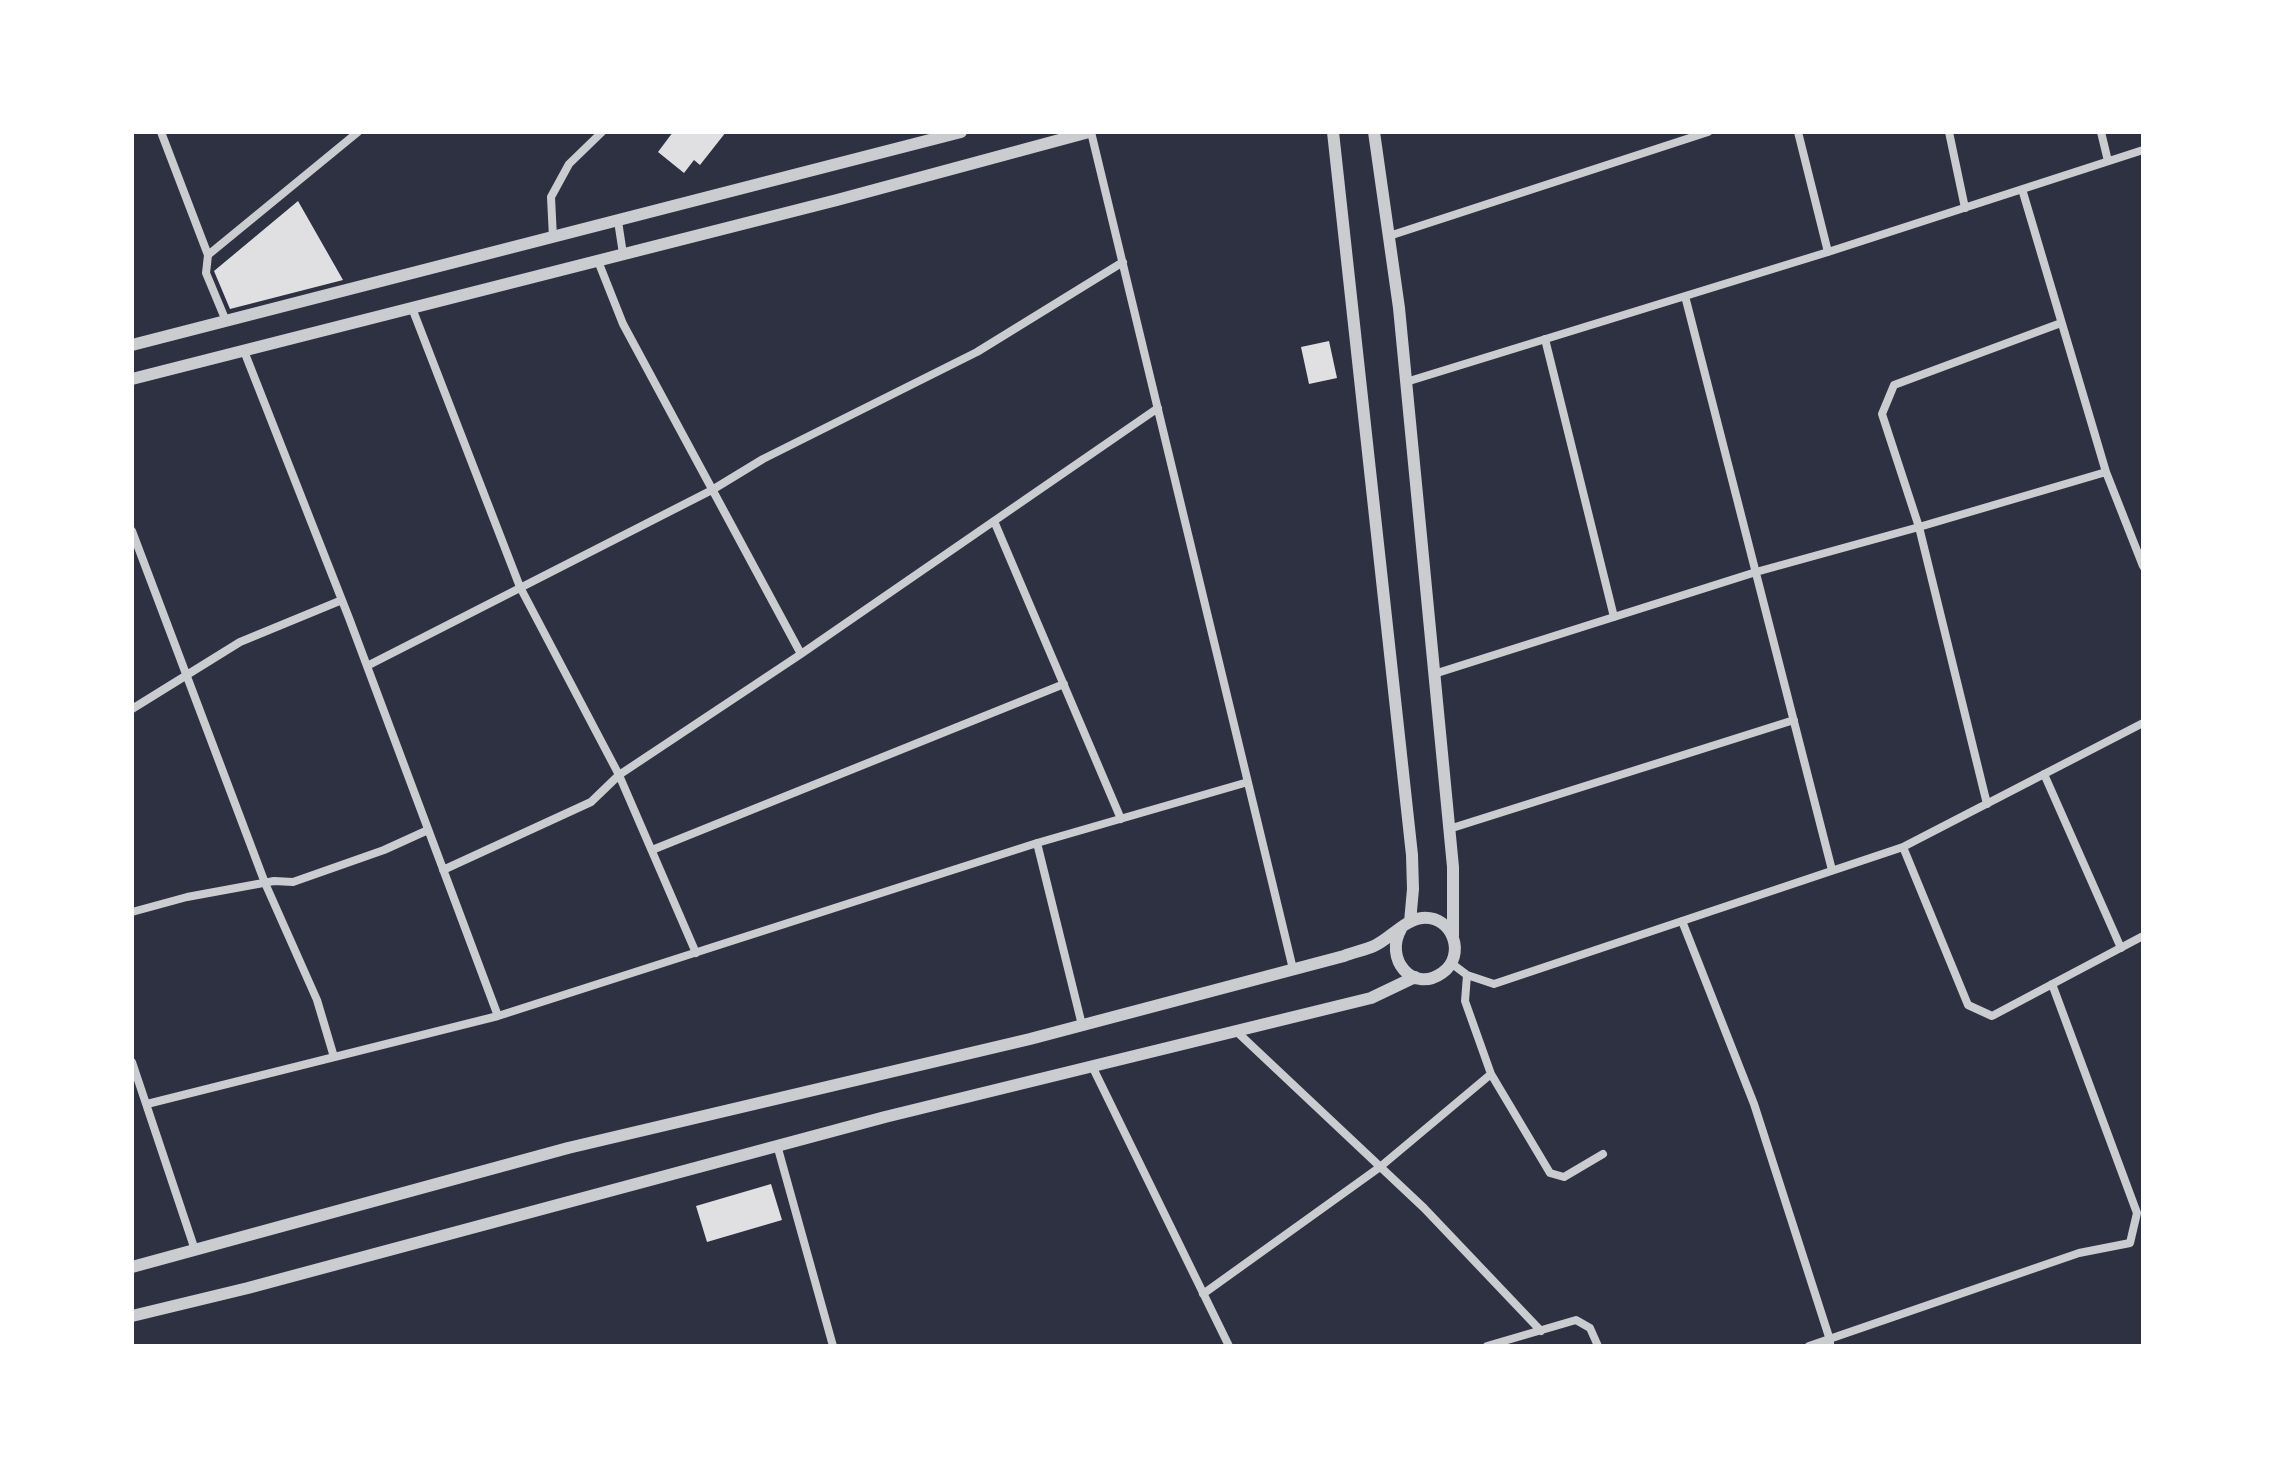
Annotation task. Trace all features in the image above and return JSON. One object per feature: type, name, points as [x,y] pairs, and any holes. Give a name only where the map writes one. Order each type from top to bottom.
[{"type":"street","points":[[161,132],[208,255],[206,273],[226,321]]},
{"type":"street","points":[[208,255],[358,132]]},
{"type":"street","points":[[553,238],[551,197],[569,164],[602,132]]},
{"type":"street","points":[[132,345],[961,132]]},
{"type":"street","points":[[132,379],[837,200],[1090,132],[1293,969]]},
{"type":"street","points":[[1333,132],[1412,855],[1413,889],[1406,925],[1394,947],[1399,965],[1415,977]]},
{"type":"street","points":[[132,1316],[263,1284],[777,1145],[1371,998],[1415,977],[1435,977],[1445,972],[1455,955],[1453,867],[1406,382],[1374,132]]},
{"type":"street","points":[[1389,236],[1708,132]]},
{"type":"street","points":[[1798,132],[1828,252]]},
{"type":"street","points":[[1949,132],[1965,208]]},
{"type":"street","points":[[2101,132],[2108,161]]},
{"type":"street","points":[[1406,382],[1828,252],[2143,150]]},
{"type":"street","points":[[2022,189],[2106,472],[2143,566]]},
{"type":"street","points":[[618,221],[623,254]]},
{"type":"street","points":[[598,261],[623,324],[801,654]]},
{"type":"street","points":[[367,666],[712,490],[763,459],[977,352],[1123,262]]},
{"type":"street","points":[[1685,296],[1832,870]]},
{"type":"street","points":[[412,308],[520,587],[619,775],[696,953]]},
{"type":"street","points":[[1987,804],[1919,527],[1882,414],[1894,385],[2061,323]]},
{"type":"street","points":[[1545,339],[1614,617]]},
{"type":"street","points":[[244,351],[342,600],[498,1016]]},
{"type":"street","points":[[443,870],[591,802],[619,775],[801,654],[1158,408]]},
{"type":"street","points":[[1434,674],[1756,572],[2106,472]]},
{"type":"street","points":[[994,521],[1121,819]]},
{"type":"street","points":[[132,531],[265,883],[317,1000],[334,1057]]},
{"type":"street","points":[[132,709],[240,642],[342,600]]},
{"type":"street","points":[[652,850],[1064,684]]},
{"type":"street","points":[[1449,829],[1794,720]]},
{"type":"street","points":[[1451,963],[1467,975],[1494,984],[1903,847],[2143,723]]},
{"type":"street","points":[[2044,774],[2121,948]]},
{"type":"street","points":[[147,1104],[498,1016],[1037,843],[1248,782]]},
{"type":"street","points":[[132,912],[187,897],[265,883],[293,882],[384,850],[428,830]]},
{"type":"street","points":[[1037,843],[1082,1025]]},
{"type":"street","points":[[1903,847],[1968,1005],[1992,1016],[2143,936]]},
{"type":"street","points":[[132,1267],[568,1148],[1082,1025],[1293,969],[1375,946],[1419,918],[1440,921],[1453,936]]},
{"type":"street","points":[[1682,921],[1754,1104],[1830,1343]]},
{"type":"street","points":[[1467,975],[1465,1001],[1491,1074],[1550,1173],[1564,1177],[1603,1154]]},
{"type":"street","points":[[1809,1346],[1830,1343],[2079,1253],[2130,1243],[2137,1213],[2052,984]]},
{"type":"street","points":[[1236,1031],[1424,1208],[1541,1331]]},
{"type":"street","points":[[132,1062],[195,1250]]},
{"type":"street","points":[[1092,1066],[1229,1346]]},
{"type":"street","points":[[1203,1294],[1380,1167],[1491,1074]]},
{"type":"street","points":[[777,1145],[833,1346]]},
{"type":"street","points":[[1487,1346],[1576,1320],[1590,1328],[1598,1346]]},
{"type":"building","points":[[673,132],[726,132],[700,165],[694,160],[684,173],[658,152]]},
{"type":"building","points":[[298,201],[343,280],[230,309],[214,271]]},
{"type":"building","points":[[1329,341],[1337,378],[1309,384],[1301,347]]},
{"type":"building","points":[[771,1184],[782,1220],[707,1242],[696,1206]]}]
